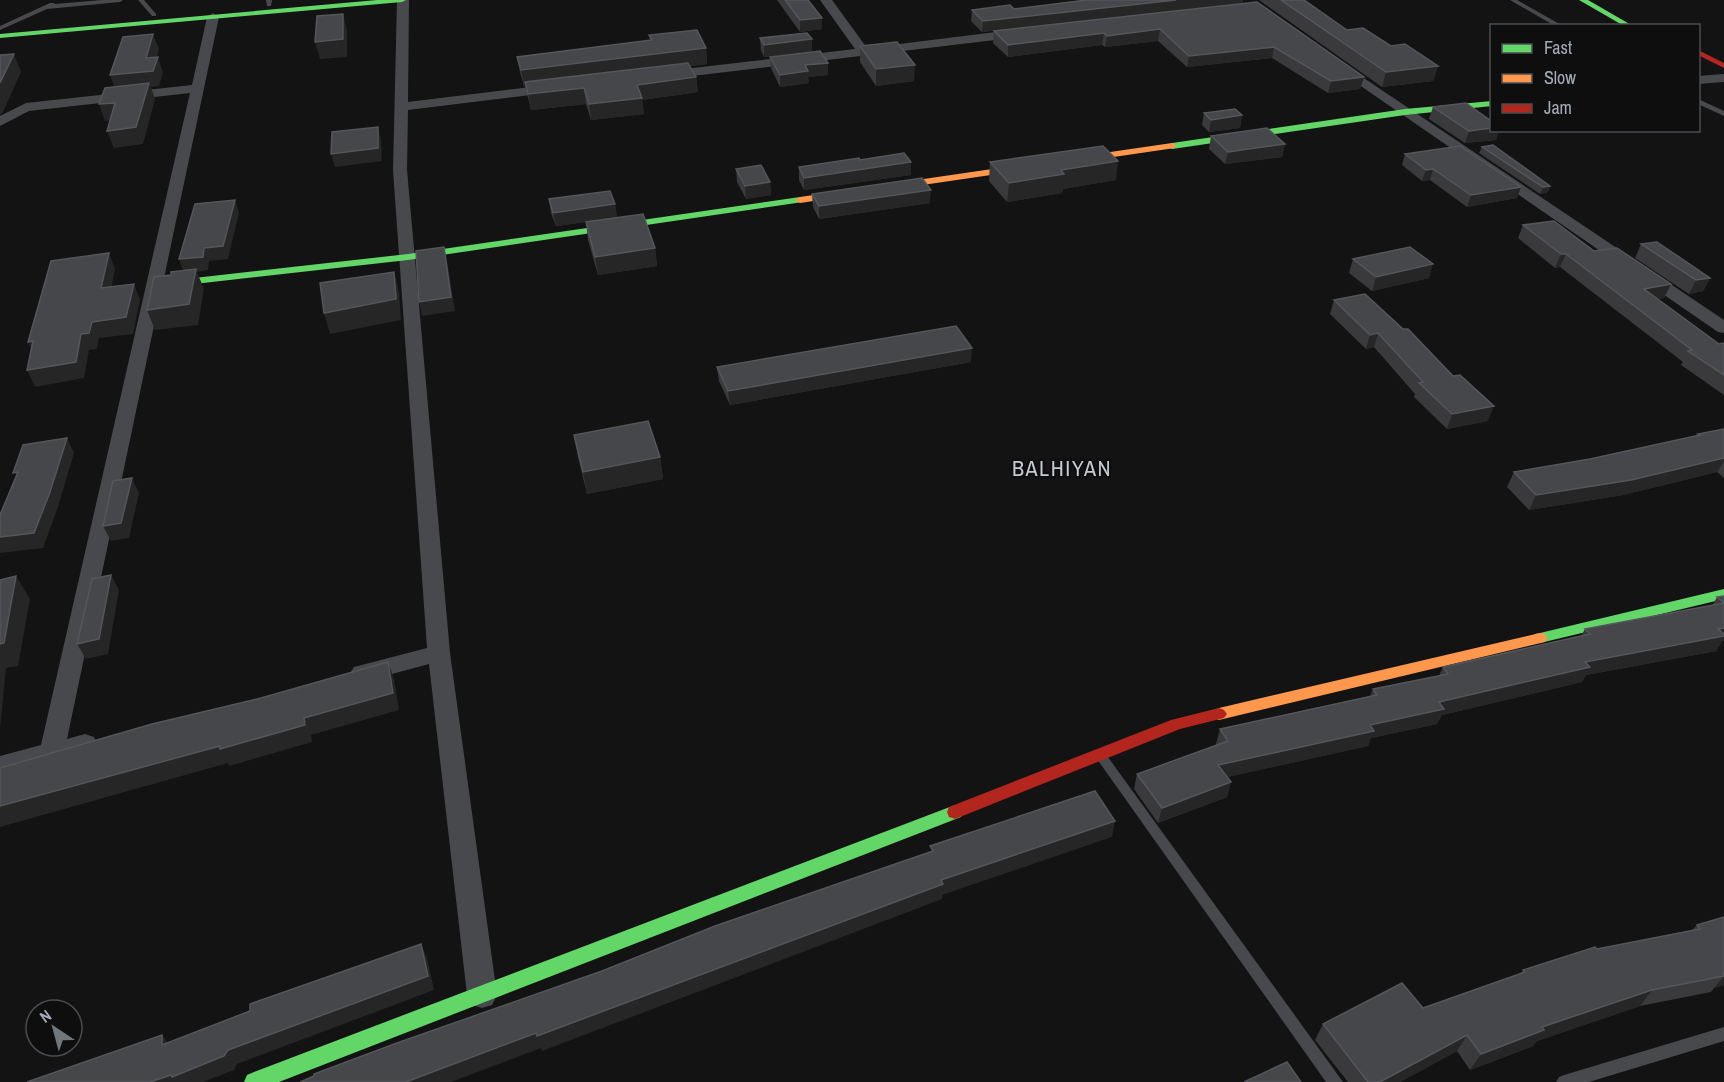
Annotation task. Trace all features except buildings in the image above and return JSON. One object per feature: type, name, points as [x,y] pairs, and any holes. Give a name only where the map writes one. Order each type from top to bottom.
[{"type":"main road","points":[[0,28],[154,15],[269,2],[316,0]]},
{"type":"main road","points":[[0,36],[403,0]]},
{"type":"main road","points":[[1583,0],[1635,23]]},
{"type":"main road","points":[[1603,0],[1635,23]]},
{"type":"main road","points":[[1700,53],[1724,66]]},
{"type":"main road","points":[[1700,64],[1724,77]]},
{"type":"main road","points":[[152,286],[408,257],[1405,112],[1490,103]]},
{"type":"main road","points":[[254,1082],[1101,756],[1177,724],[1724,594]]},
{"type":"street","points":[[403,0],[400,170],[439,653],[482,995]]},
{"type":"street","points":[[826,0],[863,51]]},
{"type":"street","points":[[52,753],[152,286],[213,17]]},
{"type":"street","points":[[650,77],[1037,31]]},
{"type":"street","points":[[1331,60],[1724,328]]},
{"type":"street","points":[[1700,80],[1724,77]]},
{"type":"street","points":[[401,107],[567,87]]},
{"type":"street","points":[[0,122],[26,107],[197,88]]},
{"type":"street","points":[[348,676],[439,653]]},
{"type":"street","points":[[0,766],[109,738]]},
{"type":"lane","points":[[0,28],[60,0]]},
{"type":"lane","points":[[45,7],[120,0]]},
{"type":"lane","points":[[141,0],[154,15]]},
{"type":"lane","points":[[1513,0],[1556,24]]},
{"type":"lane","points":[[1700,102],[1724,114]]},
{"type":"lane","points":[[1101,756],[1335,1082]]},
{"type":"lane","points":[[1564,1082],[1724,1034]]},
{"type":"traffic: fast","points":[[0,36],[402,0]]},
{"type":"traffic: fast","points":[[1583,0],[1626,24]]},
{"type":"traffic: fast","points":[[1172,146],[1405,112],[1490,103]]},
{"type":"traffic: fast","points":[[159,285],[408,257],[800,200]]},
{"type":"traffic: fast","points":[[1540,638],[1724,594]]},
{"type":"traffic: fast","points":[[254,1082],[955,812]]},
{"type":"traffic: slow","points":[[800,200],[1172,146]]},
{"type":"traffic: slow","points":[[1219,714],[1540,638]]},
{"type":"traffic: jam","points":[[1700,53],[1724,66]]},
{"type":"traffic: jam","points":[[955,812],[1177,724],[1219,714]]},
{"type":"district","name":"BALHIYAN","points":[[1062,468]]}]
